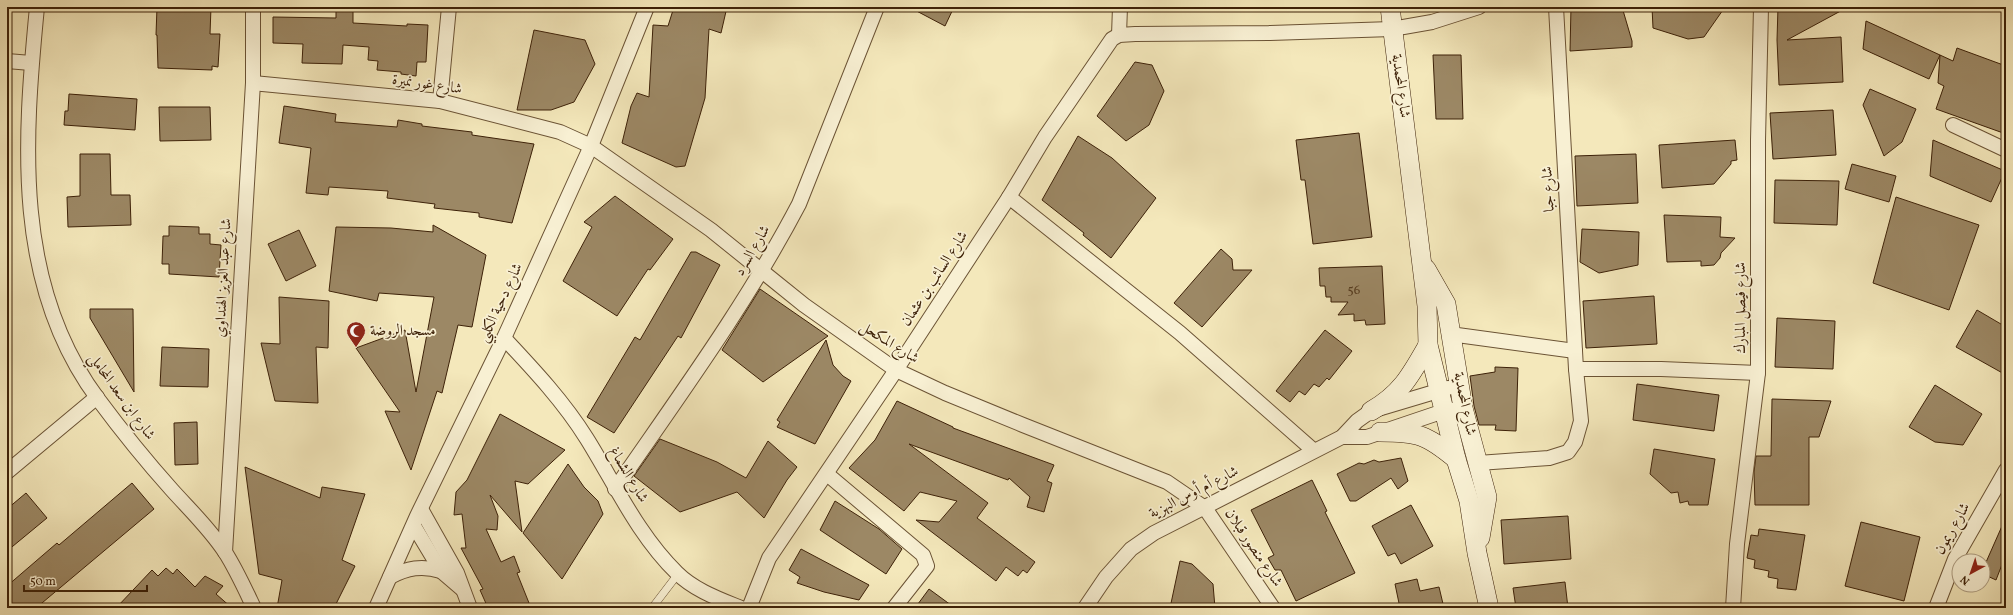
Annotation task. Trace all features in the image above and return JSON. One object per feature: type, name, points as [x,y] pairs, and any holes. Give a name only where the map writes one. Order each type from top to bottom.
[{"type":"street","name":"شارع ابن سعد المحاملي","points":[[37,7],[31,63],[27,141],[34,243],[44,292],[57,329],[75,364],[97,397],[137,449],[224,552],[254,608]]},
{"type":"street","name":"شارع عبد العزيز الهنداوي","points":[[224,552],[253,83],[253,7]]},
{"type":"street","points":[[440,101],[448,7]]},
{"type":"street","name":"شارع دحية الكلبي","points":[[376,608],[421,509],[504,338],[591,146],[647,7]]},
{"type":"street","name":"شارع السرد","points":[[615,489],[737,312],[762,272],[799,204],[877,7]]},
{"type":"street","points":[[1120,7],[1119,35],[1392,29],[1432,22],[1479,7]]},
{"type":"street","name":"شارع المحمدية","points":[[1390,7],[1427,306],[1428,345],[1456,459],[1469,501],[1477,553],[1489,608]]},
{"type":"street","name":"شارع جبا","points":[[1478,463],[1549,458],[1568,452],[1575,442],[1581,422],[1576,369],[1556,7]]},
{"type":"street","name":"شارع فيصل المبارك","points":[[1733,608],[1737,544],[1758,373],[1758,140],[1761,7]]},
{"type":"street","name":"شارع السائب بن عثمان","points":[[749,608],[769,558],[896,370],[1009,197],[1045,137],[1098,58],[1112,39],[1119,35]]},
{"type":"street","points":[[7,60],[31,63]]},
{"type":"street","name":"شارع غور نميرة","points":[[253,83],[440,101],[560,132],[591,146]]},
{"type":"street","points":[[1953,125],[2006,150]]},
{"type":"street","name":"شارع المكحل","points":[[591,146],[711,230],[762,272],[849,338],[896,370],[1023,425],[1167,482],[1205,508]]},
{"type":"street","points":[[1009,197],[1180,333],[1313,450]]},
{"type":"street","name":"شارع المحمدية","points":[[1421,260],[1446,304],[1463,408],[1487,497],[1477,553]]},
{"type":"street","points":[[1450,334],[1575,351]]},
{"type":"street","name":"شارع الشماغ","points":[[504,338],[568,410],[588,440],[615,489],[655,547],[678,574],[709,595],[740,608]]},
{"type":"street","points":[[1371,411],[1387,402],[1404,385],[1428,345]]},
{"type":"street","points":[[1576,369],[1661,369],[1758,373]]},
{"type":"street","name":"شارع أم أوس البهزية","points":[[1085,608],[1106,577],[1131,549],[1154,533],[1205,508],[1313,450],[1342,437],[1357,421],[1371,411],[1439,389],[1459,386]]},
{"type":"street","points":[[7,472],[97,397]]},
{"type":"street","name":"شارع أم أوس البهزية","points":[[1342,437],[1367,437],[1444,411],[1463,408]]},
{"type":"street","points":[[1380,432],[1422,435],[1432,440],[1456,459]]},
{"type":"street","name":"شارع ريمون","points":[[1936,608],[1955,559],[2006,470]]},
{"type":"street","points":[[827,474],[923,555],[927,566],[894,608]]},
{"type":"street","name":"شارع منصور قبلان","points":[[1205,508],[1272,607]]},
{"type":"street","points":[[421,509],[457,573],[470,608]]},
{"type":"street","points":[[414,526],[441,570],[462,589]]},
{"type":"street","points":[[390,577],[408,568],[423,567],[441,570]]},
{"type":"lane","points":[[652,608],[678,574]]},
{"type":"building","points":[[157,7],[211,7],[210,34],[220,34],[218,67],[212,66],[212,70],[158,68],[156,35]]},
{"type":"building","points":[[336,7],[353,7],[353,23],[407,26],[407,24],[428,25],[426,62],[417,62],[416,76],[401,74],[401,72],[377,70],[378,61],[368,60],[369,47],[343,45],[342,64],[302,63],[303,44],[273,43],[273,17],[336,18]]},
{"type":"building","points":[[674,7],[727,7],[721,33],[709,29],[705,98],[685,166],[676,167],[622,143],[631,106],[637,93],[649,97],[653,25],[668,26]]},
{"type":"building","points":[[909,7],[954,7],[945,26]]},
{"type":"building","points":[[1571,7],[1622,7],[1632,41],[1632,47],[1570,51]]},
{"type":"building","points":[[1652,7],[1725,7],[1704,37],[1688,39],[1653,28]]},
{"type":"building","points":[[1778,7],[1848,7],[1787,40],[1841,37],[1843,82],[1779,85],[1777,40]]},
{"type":"building","points":[[1866,21],[1940,55],[1929,79],[1863,49]]},
{"type":"building","points":[[534,30],[585,40],[595,64],[574,102],[551,110],[517,110]]},
{"type":"building","points":[[1957,48],[2006,66],[2006,134],[1936,109],[1944,86],[1938,83],[1940,55],[1953,61]]},
{"type":"building","points":[[1433,55],[1461,55],[1463,119],[1436,119]]},
{"type":"building","points":[[1135,62],[1152,65],[1164,91],[1149,125],[1126,141],[1097,116]]},
{"type":"building","points":[[1870,89],[1916,109],[1902,142],[1884,156],[1863,105]]},
{"type":"building","points":[[69,94],[137,99],[135,130],[64,125],[65,111],[68,111]]},
{"type":"building","points":[[284,106],[336,114],[335,122],[397,127],[398,120],[422,124],[422,126],[472,132],[472,135],[534,144],[512,223],[479,217],[479,213],[434,208],[435,204],[387,198],[388,191],[329,187],[328,195],[306,193],[311,148],[279,143]]},
{"type":"building","points":[[159,107],[210,107],[211,140],[160,141]]},
{"type":"building","points":[[1833,110],[1836,155],[1773,159],[1770,113]]},
{"type":"building","points":[[1359,133],[1372,237],[1313,244],[1305,180],[1301,180],[1296,140]]},
{"type":"building","points":[[1078,136],[1112,158],[1156,198],[1111,258],[1083,235],[1084,233],[1042,200]]},
{"type":"building","points":[[1735,140],[1737,160],[1731,161],[1731,164],[1714,184],[1662,188],[1659,145]]},
{"type":"building","points":[[1933,140],[2005,171],[1991,202],[1930,176]]},
{"type":"building","points":[[80,154],[110,154],[111,195],[130,195],[131,225],[68,227],[67,197],[80,196]]},
{"type":"building","points":[[1636,154],[1638,203],[1577,206],[1575,156]]},
{"type":"building","points":[[1852,164],[1896,176],[1889,202],[1845,189]]},
{"type":"building","points":[[1775,180],[1839,181],[1837,225],[1774,223]]},
{"type":"building","points":[[615,196],[673,239],[650,270],[648,269],[617,316],[563,281],[592,227],[584,222]]},
{"type":"building","points":[[1896,197],[1979,225],[1949,310],[1873,283]]},
{"type":"building","points":[[1664,215],[1721,217],[1720,237],[1735,238],[1721,253],[1720,258],[1714,265],[1701,266],[1701,261],[1667,262]]},
{"type":"building","points":[[433,225],[486,255],[472,327],[458,325],[442,393],[437,391],[411,470],[385,411],[400,412],[356,348],[405,330],[416,392],[434,297],[379,293],[377,301],[329,291],[336,227],[391,228],[433,232]]},
{"type":"building","points":[[169,226],[199,227],[199,234],[210,234],[210,244],[221,245],[219,277],[169,274],[169,264],[162,264],[163,236],[169,236]]},
{"type":"building","points":[[1582,229],[1639,232],[1638,265],[1599,273],[1580,262]]},
{"type":"building","points":[[299,230],[316,266],[286,281],[268,244]]},
{"type":"building","points":[[1221,249],[1232,259],[1233,270],[1252,270],[1202,327],[1174,303]]},
{"type":"building","points":[[691,252],[696,252],[720,265],[681,338],[678,336],[614,433],[587,417],[635,337],[640,340]]},
{"type":"building","points":[[1382,266],[1385,324],[1366,325],[1365,320],[1354,321],[1354,314],[1338,315],[1348,302],[1331,302],[1331,297],[1326,297],[1325,286],[1320,286],[1319,268]]},
{"type":"building","points":[[760,289],[828,336],[763,382],[722,350]]},
{"type":"building","points":[[1654,296],[1657,344],[1586,348],[1583,301]]},
{"type":"building","points":[[279,297],[329,301],[328,348],[316,347],[318,403],[275,401],[261,343],[280,344]]},
{"type":"building","points":[[90,309],[133,309],[134,392],[90,318]]},
{"type":"building","points":[[1977,310],[2006,327],[2006,375],[1956,347]]},
{"type":"building","points":[[1777,318],[1835,321],[1833,369],[1775,367]]},
{"type":"building","points":[[1325,330],[1352,351],[1329,380],[1327,378],[1319,387],[1314,384],[1305,395],[1299,391],[1290,402],[1276,391]]},
{"type":"building","points":[[826,340],[833,365],[843,376],[851,381],[815,444],[777,427],[780,422],[777,420]]},
{"type":"building","points":[[162,347],[209,349],[208,387],[160,386]]},
{"type":"building","points":[[1495,367],[1518,368],[1516,431],[1495,430],[1496,425],[1479,425],[1474,406],[1470,376],[1495,372]]},
{"type":"building","points":[[1637,384],[1719,395],[1714,431],[1633,420]]},
{"type":"building","points":[[1935,385],[1982,414],[1963,445],[1935,442],[1909,427]]},
{"type":"building","points":[[1772,399],[1831,401],[1819,437],[1809,437],[1809,505],[1755,505],[1754,472],[1756,456],[1771,456]]},
{"type":"building","points":[[897,401],[953,428],[1054,465],[1047,481],[1052,483],[1044,512],[1027,507],[1030,497],[1009,478],[1008,480],[909,444],[988,503],[977,518],[1035,562],[1027,573],[1023,570],[1018,576],[1006,567],[996,581],[916,520],[939,522],[957,501],[920,492],[904,511],[849,468],[875,440]]},
{"type":"building","points":[[500,414],[565,450],[528,484],[515,481],[522,532],[490,495],[498,516],[497,530],[486,529],[501,562],[514,556],[520,572],[517,573],[531,608],[488,608],[480,590],[483,589],[461,548],[466,548],[462,514],[454,515],[456,492],[467,480]]},
{"type":"building","points":[[197,422],[198,464],[175,465],[174,423]]},
{"type":"building","points":[[660,439],[717,462],[746,478],[768,441],[797,467],[787,480],[764,518],[737,492],[680,512],[634,476]]},
{"type":"building","points":[[1654,449],[1715,459],[1708,505],[1689,505],[1688,501],[1680,503],[1678,492],[1671,493],[1650,474]]},
{"type":"building","points":[[1401,458],[1408,481],[1398,489],[1391,478],[1356,501],[1350,501],[1337,474],[1359,463],[1364,464],[1374,460],[1379,462]]},
{"type":"building","points":[[568,464],[584,487],[598,501],[603,514],[562,579],[523,533]]},
{"type":"building","points":[[245,467],[320,498],[322,487],[365,494],[342,560],[355,566],[334,608],[277,608],[282,580],[259,574]]},
{"type":"building","points":[[1312,480],[1327,511],[1325,512],[1355,573],[1296,601],[1281,570],[1275,570],[1268,558],[1274,555],[1251,510]]},
{"type":"building","points":[[132,483],[154,509],[36,608],[7,608],[7,586],[57,543],[59,545]]},
{"type":"building","points":[[26,493],[47,518],[7,551],[7,509]]},
{"type":"building","points":[[835,501],[879,529],[902,549],[886,574],[820,530]]},
{"type":"building","points":[[1411,505],[1433,546],[1401,564],[1395,553],[1388,556],[1372,526]]},
{"type":"building","points":[[1568,516],[1571,559],[1504,564],[1501,520]]},
{"type":"building","points":[[2006,517],[2006,562],[2003,562],[1996,580],[1991,578],[1990,553]]},
{"type":"building","points":[[1861,522],[1920,537],[1904,601],[1845,586]]},
{"type":"building","points":[[1759,529],[1805,535],[1796,590],[1777,588],[1778,579],[1768,577],[1769,571],[1754,568],[1755,560],[1747,558],[1751,535],[1758,536]]},
{"type":"building","points":[[801,549],[869,585],[859,600],[824,592],[797,583],[800,577],[789,570]]},
{"type":"building","points":[[1180,561],[1192,564],[1213,584],[1215,608],[1170,608]]},
{"type":"building","points":[[166,568],[173,574],[177,569],[195,587],[205,576],[223,586],[216,594],[232,608],[116,608],[152,570],[158,576]]},
{"type":"building","points":[[1417,579],[1420,591],[1439,587],[1444,608],[1400,608],[1395,584]]},
{"type":"building","points":[[1565,582],[1568,608],[1516,608],[1513,588]]},
{"type":"building","points":[[929,589],[955,608],[915,608]]},
{"type":"place","name":"مسجد الروضة","points":[[356,348]]}]
